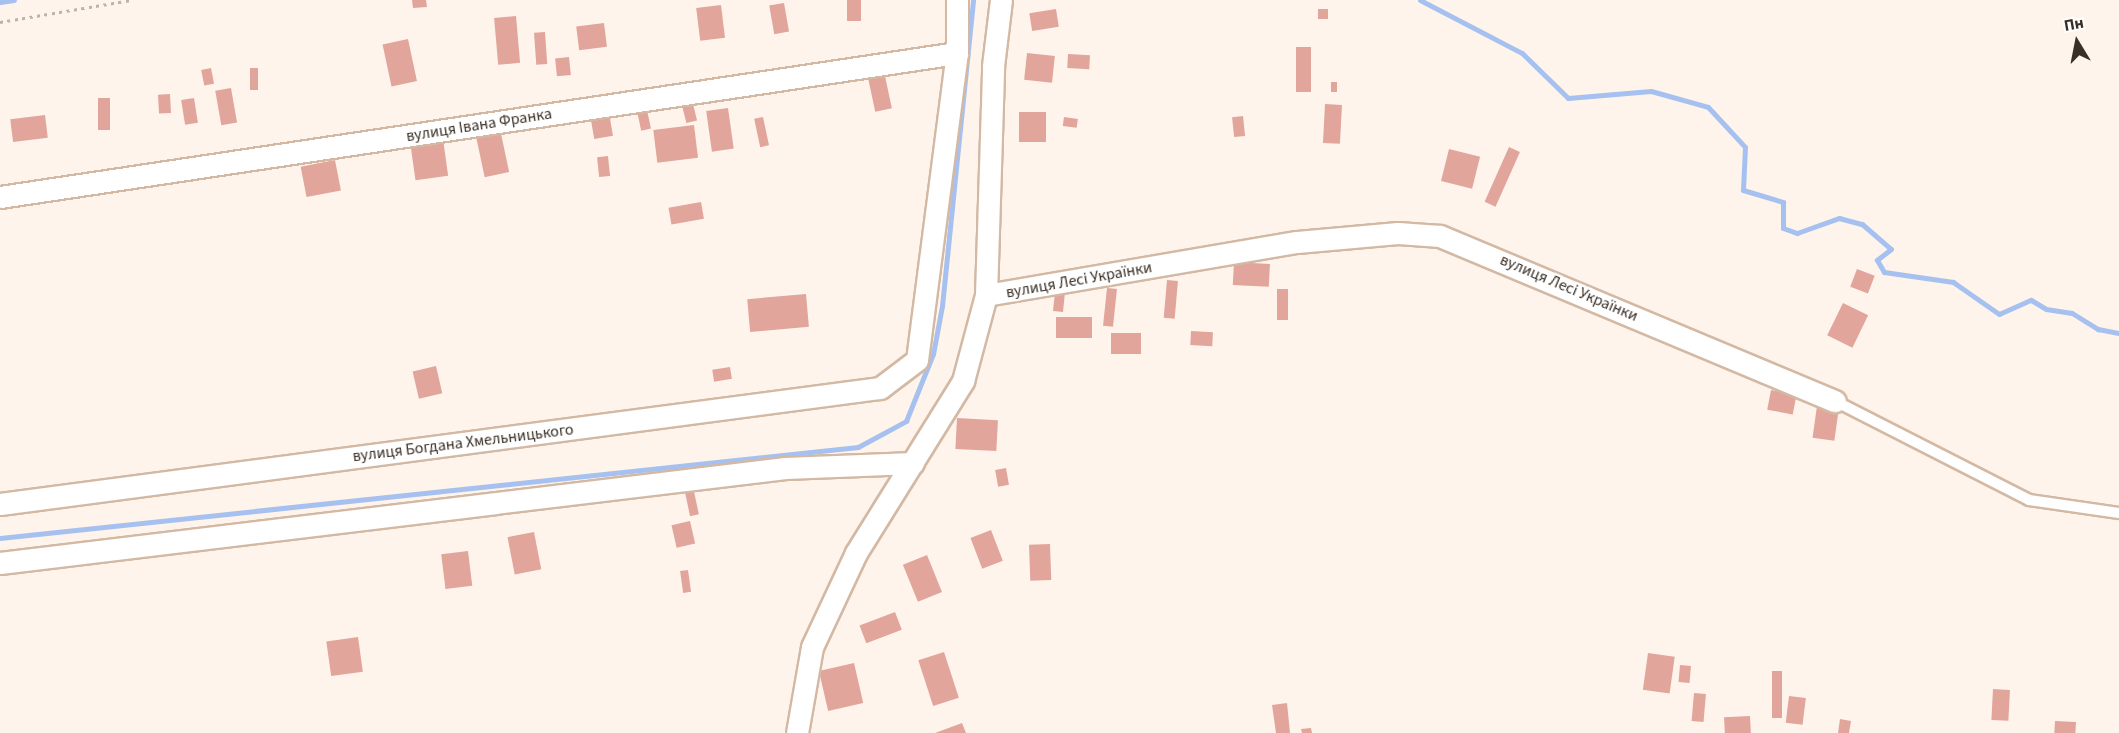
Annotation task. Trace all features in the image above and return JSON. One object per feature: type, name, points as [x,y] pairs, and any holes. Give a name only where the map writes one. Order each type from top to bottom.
[{"type":"street","points":[[957,0],[957,53]]},
{"type":"street","name":"вулиця Лесі Українки","points":[[797,733],[812,647],[856,553],[963,381],[986,295],[993,66],[1001,0]]},
{"type":"street","name":"вулиця Івана Франка","points":[[0,197],[957,53]]},
{"type":"street","name":"вулиця Богдана Хмельницького","points":[[0,504],[880,388],[917,360],[957,53]]},
{"type":"street","name":"вулиця Лесі Українки","points":[[986,295],[1297,242],[1398,232],[1440,236],[1835,401]]},
{"type":"street","points":[[0,563],[785,468],[912,463]]},
{"type":"lane","name":"вулиця Лесі Українки","points":[[1835,401],[2029,500],[2119,513]]},
{"type":"path","points":[[0,22],[131,0]]},
{"type":"building","points":[[412,0],[426,0],[427,7],[413,8]]},
{"type":"building","points":[[847,0],[861,0],[861,21],[847,21]]},
{"type":"building","points":[[784,3],[789,32],[774,34],[769,6]]},
{"type":"building","points":[[721,5],[725,38],[700,41],[696,8]]},
{"type":"building","points":[[1056,9],[1059,27],[1032,31],[1029,13]]},
{"type":"building","points":[[1318,9],[1328,9],[1328,19],[1318,19]]},
{"type":"building","points":[[516,16],[520,63],[498,65],[494,18]]},
{"type":"building","points":[[604,23],[607,47],[579,50],[576,26]]},
{"type":"building","points":[[545,32],[547,64],[536,65],[534,33]]},
{"type":"building","points":[[408,39],[417,81],[392,86],[383,44]]},
{"type":"building","points":[[1296,47],[1311,47],[1311,92],[1296,92]]},
{"type":"building","points":[[1027,53],[1055,56],[1052,83],[1024,80]]},
{"type":"building","points":[[1068,54],[1090,55],[1089,69],[1067,68]]},
{"type":"building","points":[[569,57],[571,75],[557,76],[555,58]]},
{"type":"building","points":[[211,68],[214,84],[204,86],[201,70]]},
{"type":"building","points":[[250,68],[258,68],[258,90],[250,90]]},
{"type":"building","points":[[885,76],[892,108],[875,112],[868,80]]},
{"type":"building","points":[[1331,82],[1337,82],[1337,92],[1331,92]]},
{"type":"building","points":[[231,88],[237,122],[221,125],[215,91]]},
{"type":"building","points":[[170,94],[171,113],[159,114],[158,95]]},
{"type":"building","points":[[98,98],[110,98],[110,130],[98,130]]},
{"type":"building","points":[[194,98],[198,123],[185,125],[181,100]]},
{"type":"building","points":[[692,100],[697,120],[686,123],[681,103]]},
{"type":"building","points":[[1325,104],[1342,105],[1340,144],[1323,143]]},
{"type":"building","points":[[728,108],[734,149],[712,152],[706,111]]},
{"type":"building","points":[[647,110],[651,129],[641,131],[637,112]]},
{"type":"building","points":[[1019,112],[1046,112],[1046,142],[1019,142]]},
{"type":"building","points":[[609,113],[613,136],[594,139],[590,116]]},
{"type":"building","points":[[45,115],[48,138],[13,142],[10,119]]},
{"type":"building","points":[[1243,116],[1245,136],[1234,137],[1232,117]]},
{"type":"building","points":[[763,117],[769,145],[760,147],[754,119]]},
{"type":"building","points":[[1064,117],[1078,119],[1077,128],[1063,126]]},
{"type":"building","points":[[694,125],[698,158],[657,163],[653,130]]},
{"type":"building","points":[[500,129],[509,172],[485,177],[476,134]]},
{"type":"building","points":[[443,139],[448,176],[415,180],[410,144]]},
{"type":"building","points":[[1509,147],[1520,152],[1496,207],[1485,202]]},
{"type":"building","points":[[1449,149],[1480,157],[1472,189],[1441,181]]},
{"type":"building","points":[[608,156],[610,176],[599,177],[597,157]]},
{"type":"building","points":[[335,160],[341,190],[307,197],[301,167]]},
{"type":"building","points":[[701,202],[704,219],[671,224],[669,208]]},
{"type":"building","points":[[1234,262],[1270,264],[1269,287],[1233,285]]},
{"type":"building","points":[[1857,269],[1875,276],[1868,294],[1850,287]]},
{"type":"building","points":[[1167,280],[1178,281],[1175,319],[1164,318]]},
{"type":"building","points":[[1107,288],[1117,289],[1113,327],[1103,326]]},
{"type":"building","points":[[1277,289],[1288,289],[1288,320],[1277,320]]},
{"type":"building","points":[[1055,292],[1065,293],[1063,312],[1053,311]]},
{"type":"building","points":[[806,294],[809,327],[750,332],[747,299]]},
{"type":"building","points":[[1843,303],[1868,315],[1852,348],[1827,335]]},
{"type":"building","points":[[1056,317],[1092,317],[1092,338],[1056,338]]},
{"type":"building","points":[[1191,331],[1213,332],[1212,346],[1190,345]]},
{"type":"building","points":[[1111,333],[1141,333],[1141,354],[1111,354]]},
{"type":"building","points":[[436,366],[442,393],[419,399],[413,371]]},
{"type":"building","points":[[730,367],[732,379],[714,382],[712,370]]},
{"type":"building","points":[[1771,390],[1797,395],[1793,415],[1767,410]]},
{"type":"building","points":[[1817,406],[1839,409],[1834,441],[1813,438]]},
{"type":"building","points":[[957,418],[998,420],[996,451],[955,449]]},
{"type":"building","points":[[1006,468],[1009,485],[998,487],[995,470]]},
{"type":"building","points":[[692,482],[699,514],[690,516],[683,484]]},
{"type":"building","points":[[690,521],[695,543],[677,548],[671,525]]},
{"type":"building","points":[[991,530],[1003,561],[982,569],[970,538]]},
{"type":"building","points":[[534,532],[541,569],[515,574],[507,537]]},
{"type":"building","points":[[1050,544],[1051,580],[1030,581],[1029,545]]},
{"type":"building","points":[[468,551],[472,586],[445,589],[441,554]]},
{"type":"building","points":[[927,555],[942,592],[918,602],[903,565]]},
{"type":"building","points":[[688,570],[691,592],[683,593],[680,571]]},
{"type":"building","points":[[895,612],[902,630],[866,643],[860,626]]},
{"type":"building","points":[[358,637],[363,672],[331,676],[326,641]]},
{"type":"building","points":[[944,652],[959,698],[933,706],[918,660]]},
{"type":"building","points":[[1648,653],[1675,657],[1670,693],[1643,690]]},
{"type":"building","points":[[854,663],[863,703],[828,711],[819,671]]},
{"type":"building","points":[[1680,665],[1691,666],[1689,683],[1679,682]]},
{"type":"building","points":[[1772,671],[1782,671],[1782,718],[1772,718]]},
{"type":"building","points":[[1993,689],[2010,690],[2008,721],[1991,720]]},
{"type":"building","points":[[1694,693],[1706,694],[1704,722],[1692,721]]},
{"type":"building","points":[[1789,696],[1806,698],[1803,725],[1786,723]]},
{"type":"building","points":[[1287,703],[1290,733],[1276,733],[1272,705]]},
{"type":"building","points":[[1750,716],[1751,733],[1725,733],[1724,717]]},
{"type":"building","points":[[1840,719],[1851,721],[1849,733],[1838,733]]},
{"type":"building","points":[[2055,721],[2076,722],[2075,733],[2054,733]]},
{"type":"building","points":[[962,723],[966,733],[935,733]]},
{"type":"building","points":[[1311,728],[1312,733],[1302,733],[1301,729]]},
{"type":"waterway","points":[[0,2],[14,0]]},
{"type":"waterway","points":[[0,538],[858,447],[906,421],[933,354],[942,306],[973,0]]},
{"type":"waterway","points":[[1420,0],[1522,53],[1568,98],[1651,91],[1708,107],[1745,147],[1743,190],[1783,202],[1783,228],[1797,233],[1839,218],[1862,224],[1891,249],[1877,260],[1884,272],[1953,282],[1999,314],[2031,300],[2046,309],[2072,313],[2098,329],[2119,333]]}]
